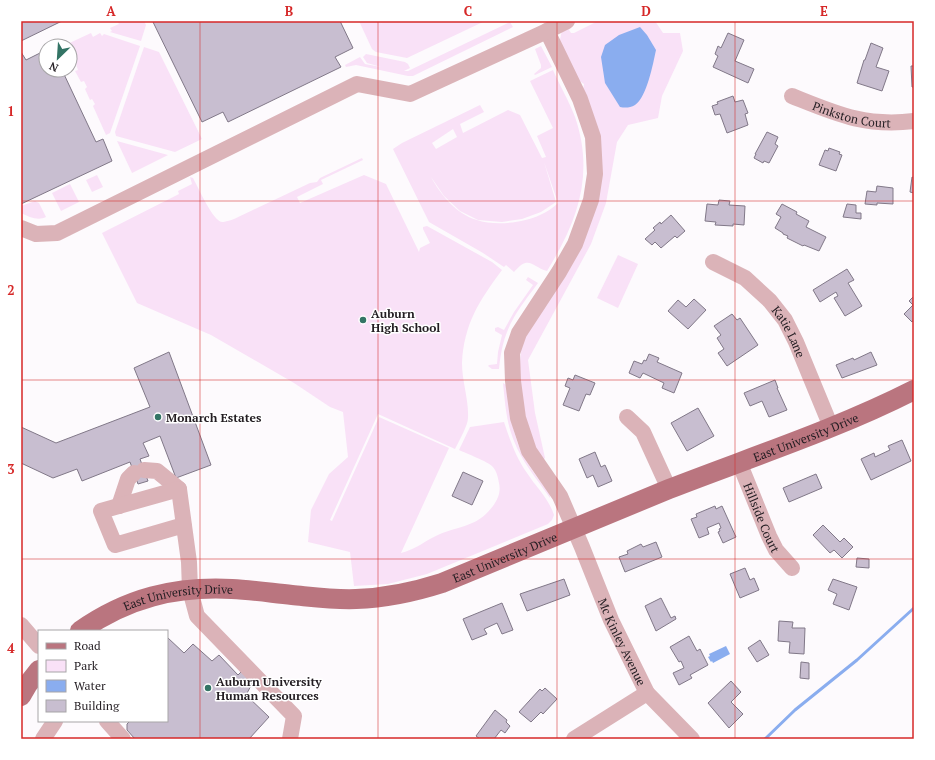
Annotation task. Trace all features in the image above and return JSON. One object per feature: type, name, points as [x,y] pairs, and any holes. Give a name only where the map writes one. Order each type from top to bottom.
[{"type":"main road","name":"East University Drive","points":[[82,630],[101,617],[146,597],[182,590],[231,589],[355,599],[394,596],[442,583],[669,489],[831,428],[891,402],[914,390]]},
{"type":"main road","points":[[21,696],[38,671]]},
{"type":"street","points":[[21,228],[36,234],[57,233],[357,84],[410,94],[547,32],[567,21]]},
{"type":"street","name":"Mc Kinley Avenue","points":[[547,32],[580,99],[593,137],[595,174],[591,200],[575,244],[559,272],[519,333],[512,353],[512,381],[518,418],[529,451],[560,496],[610,620],[647,693],[692,739]]},
{"type":"street","name":"Pinkston Court","points":[[792,96],[830,112],[868,122],[894,123],[914,121]]},
{"type":"street","name":"Katie Lane","points":[[713,262],[744,278],[770,301],[784,320],[796,342],[831,428]]},
{"type":"street","points":[[627,418],[643,432],[669,489]]},
{"type":"street","name":"Hillside Court","points":[[739,462],[769,536],[776,550],[792,568]]},
{"type":"street","points":[[119,506],[128,478],[139,471],[157,471],[179,489],[189,562],[190,590],[197,616],[294,716],[290,739]]},
{"type":"street","points":[[179,489],[101,511],[115,545],[184,524]]},
{"type":"street","points":[[21,625],[38,645]]},
{"type":"street","points":[[574,739],[647,693]]},
{"type":"street","points":[[43,739],[54,722]]},
{"type":"street","points":[[108,722],[122,739]]},
{"type":"green space","points":[[117,21],[144,21],[146,25],[141,41],[110,32],[112,31],[110,28],[119,24]]},
{"type":"green space","points":[[359,21],[379,21],[382,24],[380,21],[485,21],[407,58],[376,52],[372,49]]},
{"type":"green space","points":[[598,21],[655,21],[663,33],[680,33],[683,51],[662,96],[658,118],[628,125],[617,142],[606,203],[591,244],[528,360],[535,413],[545,458],[543,460],[530,434],[522,401],[520,368],[523,339],[597,204],[583,90],[584,84],[578,80],[560,40],[564,28],[571,27],[569,30],[571,33],[574,33]]},
{"type":"green space","points":[[510,22],[513,27],[413,76],[356,65],[346,67],[345,65],[360,57],[365,64],[381,67],[367,63],[363,57],[366,54],[405,62],[410,68],[404,71],[408,71]]},
{"type":"green space","points":[[91,33],[93,37],[100,33],[102,36],[104,34],[140,46],[110,133],[106,135],[93,106],[95,104],[92,99],[90,100],[85,89],[87,87],[84,81],[81,82],[78,76],[78,39]]},
{"type":"green space","points":[[541,46],[552,67],[535,75],[534,74],[541,68],[541,65],[535,49]]},
{"type":"green space","points":[[144,47],[159,52],[202,139],[175,152],[116,136],[115,132]]},
{"type":"green space","points":[[553,70],[575,117],[581,138],[583,178],[580,197],[574,216],[558,253],[547,271],[527,263],[523,264],[514,272],[506,265],[504,267],[483,253],[429,222],[393,149],[402,143],[480,105],[484,112],[460,124],[463,133],[508,110],[520,115],[542,158],[546,157],[537,136],[553,128],[530,81]],"holes":[[[453,129],[457,137],[436,149],[432,143]],[[544,162],[558,203],[543,214],[518,222],[492,223],[484,222],[477,220],[469,217],[456,209],[444,197],[431,177],[444,196],[460,211],[478,220],[502,222],[522,219],[541,212],[556,202]]]},
{"type":"green space","points":[[117,141],[168,155],[132,173]]},
{"type":"green space","points":[[362,158],[363,160],[321,180],[323,184],[297,197],[300,203],[364,175],[386,184],[419,252],[420,248],[430,243],[423,229],[423,227],[427,226],[492,262],[502,270],[486,292],[474,314],[466,336],[462,363],[468,421],[455,449],[378,414],[330,520],[332,521],[379,417],[449,448],[401,553],[411,550],[435,536],[475,522],[487,513],[496,501],[499,495],[500,486],[494,468],[486,462],[459,450],[470,427],[504,422],[516,455],[546,498],[554,515],[548,524],[427,574],[388,584],[354,586],[350,552],[308,542],[311,510],[329,474],[348,457],[343,412],[330,407],[294,383],[211,335],[137,303],[102,233],[179,194],[178,191],[192,184],[190,177],[193,178],[215,216],[218,220],[223,222],[234,219],[310,183],[317,182],[320,178]]},
{"type":"green space","points":[[97,175],[103,187],[92,192],[86,180]]},
{"type":"green space","points":[[70,184],[79,202],[61,211],[52,193]]},
{"type":"green space","points":[[35,201],[39,203],[46,217],[37,219],[21,213],[21,206]]},
{"type":"green space","points":[[618,255],[638,264],[618,308],[597,298]]},
{"type":"green space","points":[[528,277],[538,283],[511,322],[504,343],[499,369],[492,369],[488,366],[497,364],[502,335],[495,331],[495,328],[498,327],[504,330],[514,312],[533,285],[526,280]]},
{"type":"green space","points":[[503,383],[506,385],[512,422],[520,449],[530,467],[550,494],[550,498],[517,449],[511,434],[505,405]]},
{"type":"water","points":[[640,27],[656,50],[651,71],[646,88],[639,101],[631,107],[620,107],[605,83],[601,57],[605,45],[619,35]]},
{"type":"water","points":[[726,646],[730,654],[713,663],[712,661],[711,662],[708,657],[710,656],[709,654]]},
{"type":"building","points":[[21,21],[62,21],[21,41]]},
{"type":"building","points":[[340,21],[353,48],[335,57],[341,67],[228,122],[223,112],[202,122],[153,22]]},
{"type":"building","points":[[728,33],[744,40],[735,61],[754,69],[748,83],[713,67],[718,56],[715,54],[718,46],[721,48]]},
{"type":"building","points":[[871,43],[883,48],[876,67],[889,71],[882,91],[857,83]]},
{"type":"building","points":[[21,52],[26,60],[38,54],[38,78],[66,78],[96,142],[103,139],[112,161],[21,204]]},
{"type":"building","points":[[911,66],[914,66],[914,87],[912,87]]},
{"type":"building","points":[[733,96],[735,102],[743,100],[748,113],[745,114],[748,125],[727,133],[720,114],[715,115],[712,106],[718,104],[717,102]]},
{"type":"building","points":[[767,132],[778,137],[775,144],[778,146],[769,163],[764,161],[763,163],[754,158]]},
{"type":"building","points":[[829,148],[840,152],[839,154],[842,155],[836,171],[819,165],[825,150],[828,151]]},
{"type":"building","points":[[912,177],[914,178],[914,193],[910,192]]},
{"type":"building","points":[[877,186],[893,188],[893,204],[865,204],[867,191],[876,192]]},
{"type":"building","points":[[719,200],[730,201],[729,205],[745,206],[744,225],[715,225],[716,222],[705,221],[707,204],[718,205]]},
{"type":"building","points":[[782,204],[797,212],[796,214],[809,221],[806,227],[826,237],[819,251],[804,245],[803,246],[787,238],[788,236],[775,228],[781,217],[776,214]]},
{"type":"building","points":[[847,204],[856,205],[856,213],[861,213],[861,219],[843,217]]},
{"type":"building","points":[[671,215],[685,231],[677,238],[675,236],[661,248],[655,242],[652,245],[645,239],[655,230],[653,228],[660,222],[661,224]]},
{"type":"building","points":[[847,269],[854,280],[848,283],[862,306],[845,316],[834,298],[838,296],[836,292],[820,302],[813,290]]},
{"type":"building","points":[[914,296],[914,319],[912,322],[904,314],[913,305],[909,301]]},
{"type":"building","points":[[694,299],[706,310],[688,329],[668,311],[678,300],[686,307]]},
{"type":"building","points":[[732,314],[737,320],[740,318],[758,345],[727,366],[718,353],[724,349],[717,338],[721,335],[714,326]]},
{"type":"building","name":"Monarch Estates","points":[[169,352],[211,465],[176,478],[160,436],[143,443],[149,456],[140,459],[148,481],[138,484],[130,462],[82,481],[77,469],[53,478],[21,463],[21,427],[56,443],[150,407],[134,368]]},
{"type":"building","points":[[871,352],[877,365],[842,378],[836,365],[853,358],[854,360]]},
{"type":"building","points":[[649,354],[659,358],[657,362],[682,373],[674,393],[662,388],[664,383],[643,373],[640,378],[629,373],[634,361],[642,364],[644,360],[646,361]]},
{"type":"building","points":[[575,375],[595,383],[590,395],[586,394],[579,411],[563,405],[570,388],[565,386],[568,378],[573,380]]},
{"type":"building","points":[[775,380],[787,410],[769,417],[762,401],[750,406],[744,393]]},
{"type":"building","points":[[698,408],[714,436],[687,451],[671,423]]},
{"type":"building","points":[[902,440],[911,461],[871,480],[861,459],[874,453],[875,457],[890,450],[888,446]]},
{"type":"building","points":[[595,452],[601,467],[605,465],[612,481],[598,487],[593,475],[587,478],[579,459]]},
{"type":"building","points":[[463,472],[483,481],[472,505],[452,496]]},
{"type":"building","points":[[816,474],[822,488],[789,502],[783,488]]},
{"type":"building","points":[[715,506],[716,509],[722,506],[736,537],[723,543],[718,532],[721,528],[719,523],[707,528],[709,534],[699,538],[691,519],[697,517],[696,514]]},
{"type":"building","points":[[823,525],[840,542],[844,538],[853,547],[842,558],[834,550],[830,553],[813,535]]},
{"type":"building","points":[[656,542],[662,557],[625,572],[619,557],[628,554],[627,551],[641,544],[643,547]]},
{"type":"building","points":[[857,558],[869,559],[869,568],[856,567]]},
{"type":"building","points":[[745,568],[750,580],[754,578],[759,590],[740,598],[730,574]]},
{"type":"building","points":[[564,579],[570,595],[527,611],[520,594]]},
{"type":"building","points":[[833,579],[857,587],[849,610],[833,604],[837,594],[828,590]]},
{"type":"building","points":[[661,598],[671,618],[675,616],[676,619],[656,631],[645,606]]},
{"type":"building","points":[[502,603],[513,630],[502,634],[497,623],[484,629],[487,634],[472,640],[463,619]]},
{"type":"building","points":[[779,621],[793,622],[792,628],[805,628],[804,654],[789,653],[790,642],[778,641]]},
{"type":"building","points":[[689,636],[697,651],[700,649],[708,665],[690,675],[692,678],[679,685],[673,673],[684,668],[681,661],[679,662],[670,647]]},
{"type":"building","name":"Auburn University Human Resources","points":[[168,638],[184,653],[193,644],[212,661],[219,655],[238,675],[242,671],[253,682],[246,695],[269,717],[249,739],[135,739],[127,730],[127,724],[129,722],[168,722]]},
{"type":"building","points":[[760,640],[769,655],[757,662],[748,648]]},
{"type":"building","points":[[801,662],[809,663],[809,679],[800,678]]},
{"type":"building","points":[[731,681],[741,692],[731,702],[743,714],[729,728],[708,703]]},
{"type":"building","points":[[545,688],[557,699],[543,714],[541,712],[531,722],[519,712],[540,689],[542,691]]},
{"type":"building","points":[[495,710],[507,720],[506,722],[510,726],[505,733],[501,730],[494,739],[480,739],[476,736]]},
{"type":"waterway","points":[[765,739],[795,710],[857,660],[914,608]]},
{"type":"place","name":"Auburn High School","points":[[363,320]]},
{"type":"place","name":"Monarch Estates","points":[[158,417]]},
{"type":"place","name":"Auburn University Human Resources","points":[[208,688]]}]
